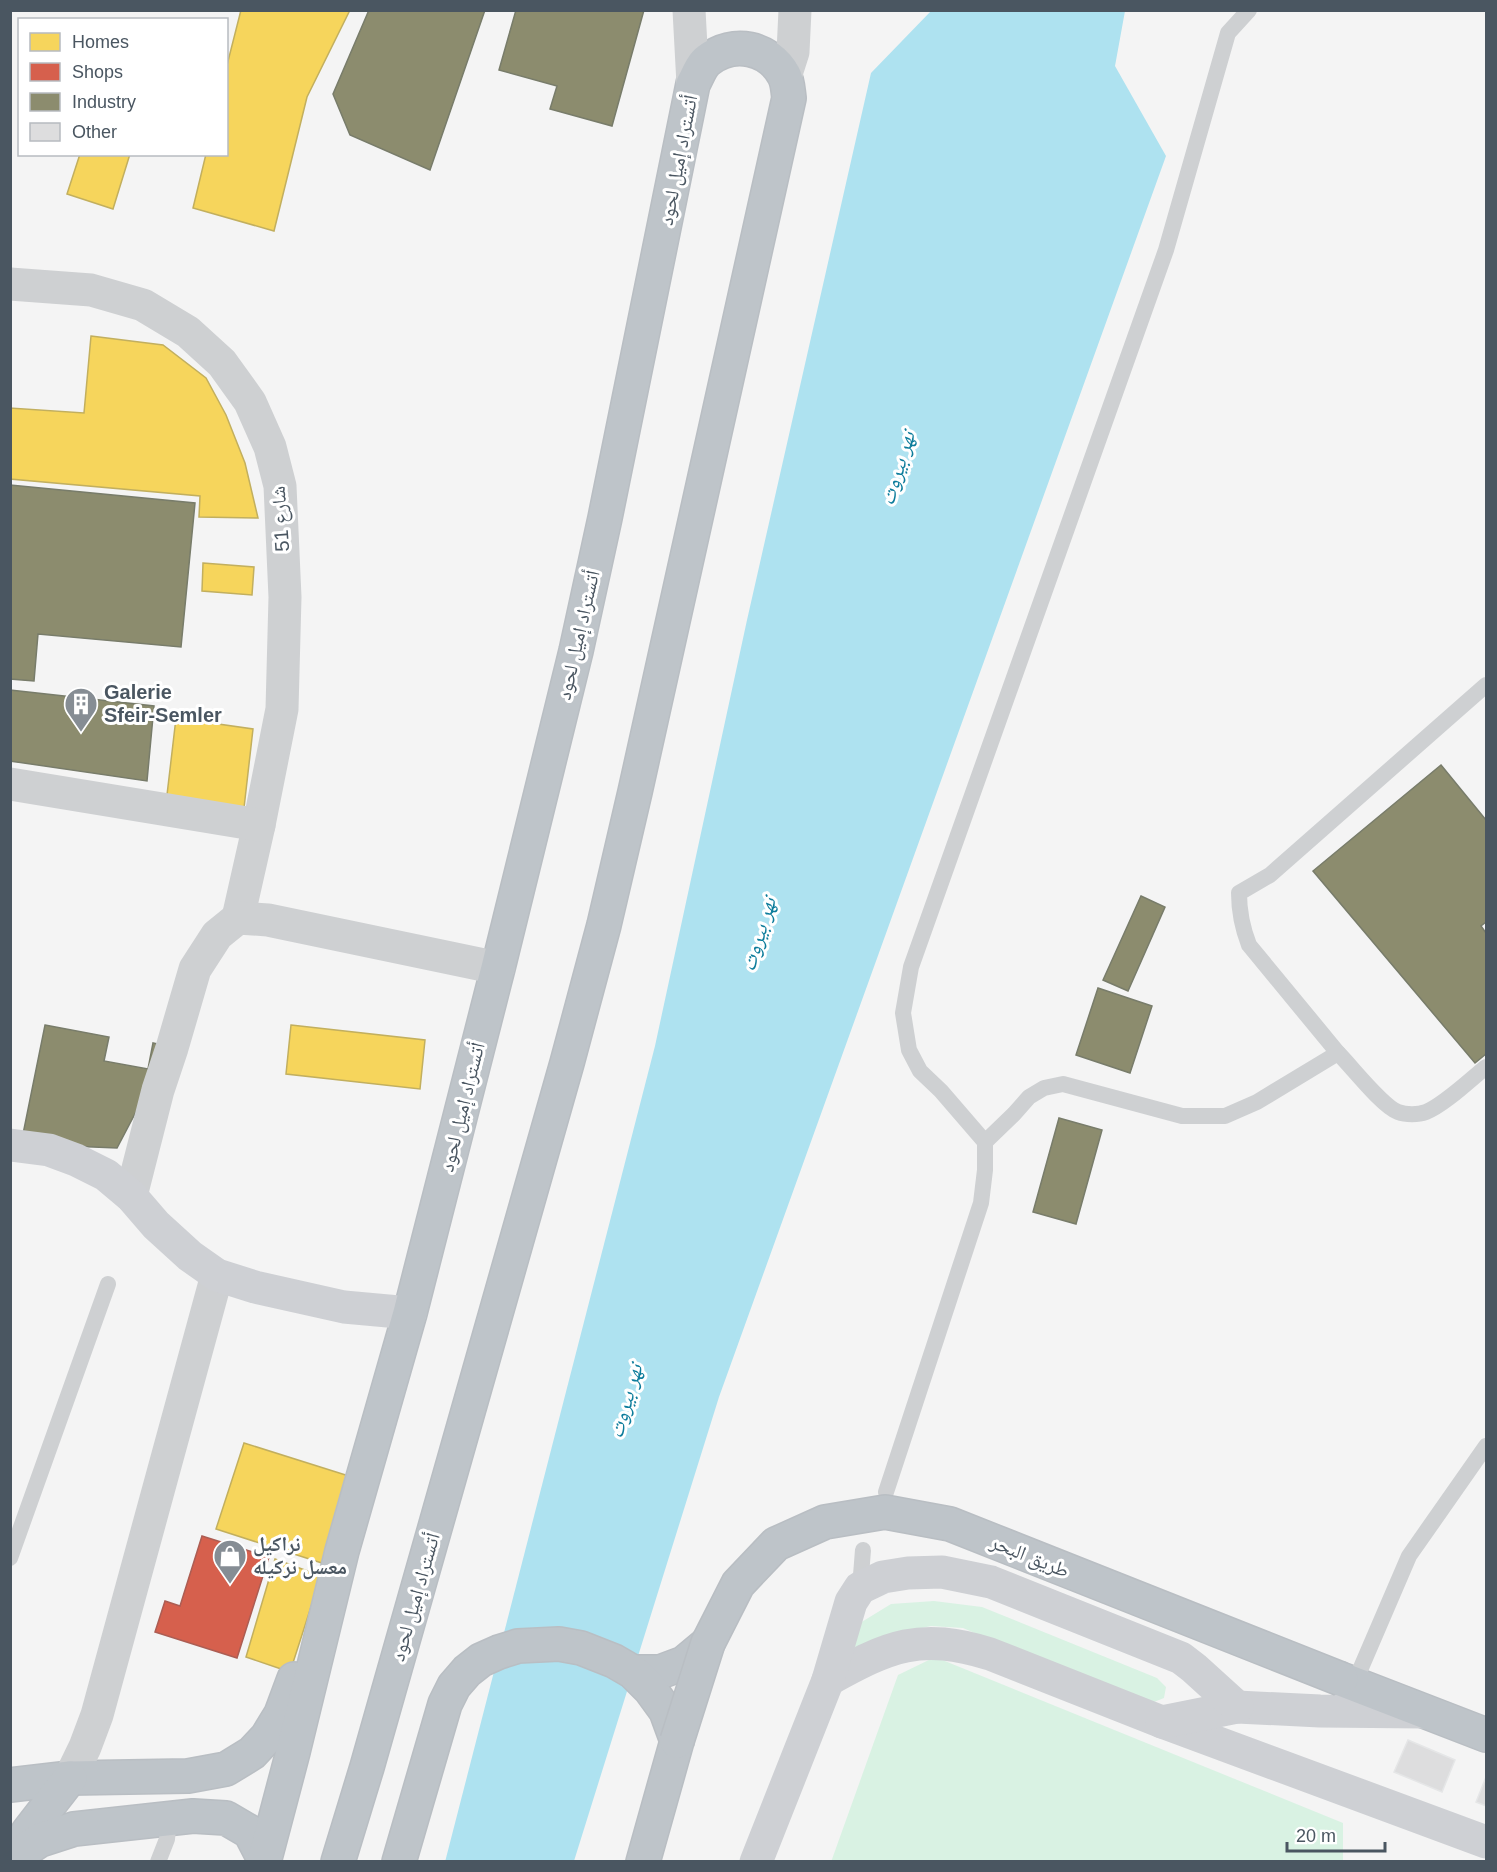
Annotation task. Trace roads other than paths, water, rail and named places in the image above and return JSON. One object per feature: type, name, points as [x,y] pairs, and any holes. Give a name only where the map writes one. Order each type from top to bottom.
[{"type":"highway","name":"أتستراد إميل لحود","points":[[264,1861],[342,1551],[410,1312],[576,651],[693,84],[706,61],[727,49],[749,48],[773,59],[786,77],[789,98],[635,792],[604,925],[567,1063],[338,1862]]},
{"type":"highway","name":"طريق البحر","points":[[644,1862],[677,1741],[708,1643],[738,1584],[776,1544],[825,1522],[885,1512],[950,1524],[1486,1735]]},
{"type":"highway","points":[[10,1785],[70,1778],[188,1776],[226,1769],[252,1753],[267,1737],[280,1714],[342,1551]]},
{"type":"highway","points":[[633,1672],[660,1672],[684,1663],[708,1643]]},
{"type":"highway","points":[[399,1862],[445,1704],[454,1686],[466,1671],[490,1656],[518,1646],[559,1644],[600,1655],[633,1672],[650,1689],[666,1711],[677,1741]]},
{"type":"highway","points":[[358,1862],[364,1833],[366,1767]]},
{"type":"highway","points":[[12,1860],[28,1832],[70,1778]]},
{"type":"highway","points":[[12,1860],[40,1840],[74,1828],[193,1816],[226,1818],[250,1832],[264,1861]]},
{"type":"main road","points":[[10,1145],[49,1150],[106,1175],[131,1196],[156,1225],[181,1248],[217,1275],[255,1287],[344,1306],[410,1312]]},
{"type":"main road","points":[[756,1862],[828,1680],[851,1602],[860,1588],[883,1577],[908,1573],[942,1572],[991,1582],[1181,1658],[1237,1707]]},
{"type":"main road","points":[[828,1680],[867,1659],[890,1650],[917,1644],[944,1643],[964,1646],[1486,1842]]},
{"type":"main road","points":[[1162,1722],[1237,1707],[1320,1711],[1429,1712]]},
{"type":"street","points":[[689,10],[693,84]]},
{"type":"street","points":[[786,77],[793,52],[795,10]]},
{"type":"street","name":"شارع 51","points":[[10,284],[92,290],[143,306],[188,332],[222,363],[250,402],[270,447],[280,486],[285,597],[282,709],[238,918]]},
{"type":"street","points":[[10,783],[259,825]]},
{"type":"street","points":[[131,1196],[158,1090],[195,969],[217,935],[238,918],[268,920],[498,968]]},
{"type":"street","points":[[70,1778],[97,1715],[217,1275]]},
{"type":"lane","points":[[886,1492],[981,1203],[985,1170],[985,1142],[941,1091],[920,1071],[909,1050],[903,1013],[911,967],[1166,250],[1228,33],[1249,10]]},
{"type":"lane","points":[[1486,686],[1270,875],[1239,893],[1242,925],[1249,945],[1338,1053],[1387,1106],[1398,1112],[1410,1114],[1426,1112],[1441,1103],[1486,1066]]},
{"type":"lane","points":[[985,1142],[1029,1097],[1044,1088],[1063,1084],[1182,1116],[1225,1116],[1257,1102],[1338,1053]]},
{"type":"lane","points":[[10,1558],[108,1284]]},
{"type":"lane","points":[[1348,1682],[1408,1556],[1486,1446]]},
{"type":"lane","points":[[860,1588],[863,1550]]},
{"type":"lane","points":[[158,1862],[166,1839],[169,1818]]},
{"type":"water","name":"نهر بيروت","points":[[931,11],[1125,11],[1115,66],[1166,156],[719,1397],[574,1861],[445,1862],[655,1046],[747,620],[871,73]]},
{"type":"place","name":"Galerie Sfeir-Semler","points":[[81,733]]},
{"type":"place","name":"نراكيل معسل نركيله","points":[[230,1585]]}]
